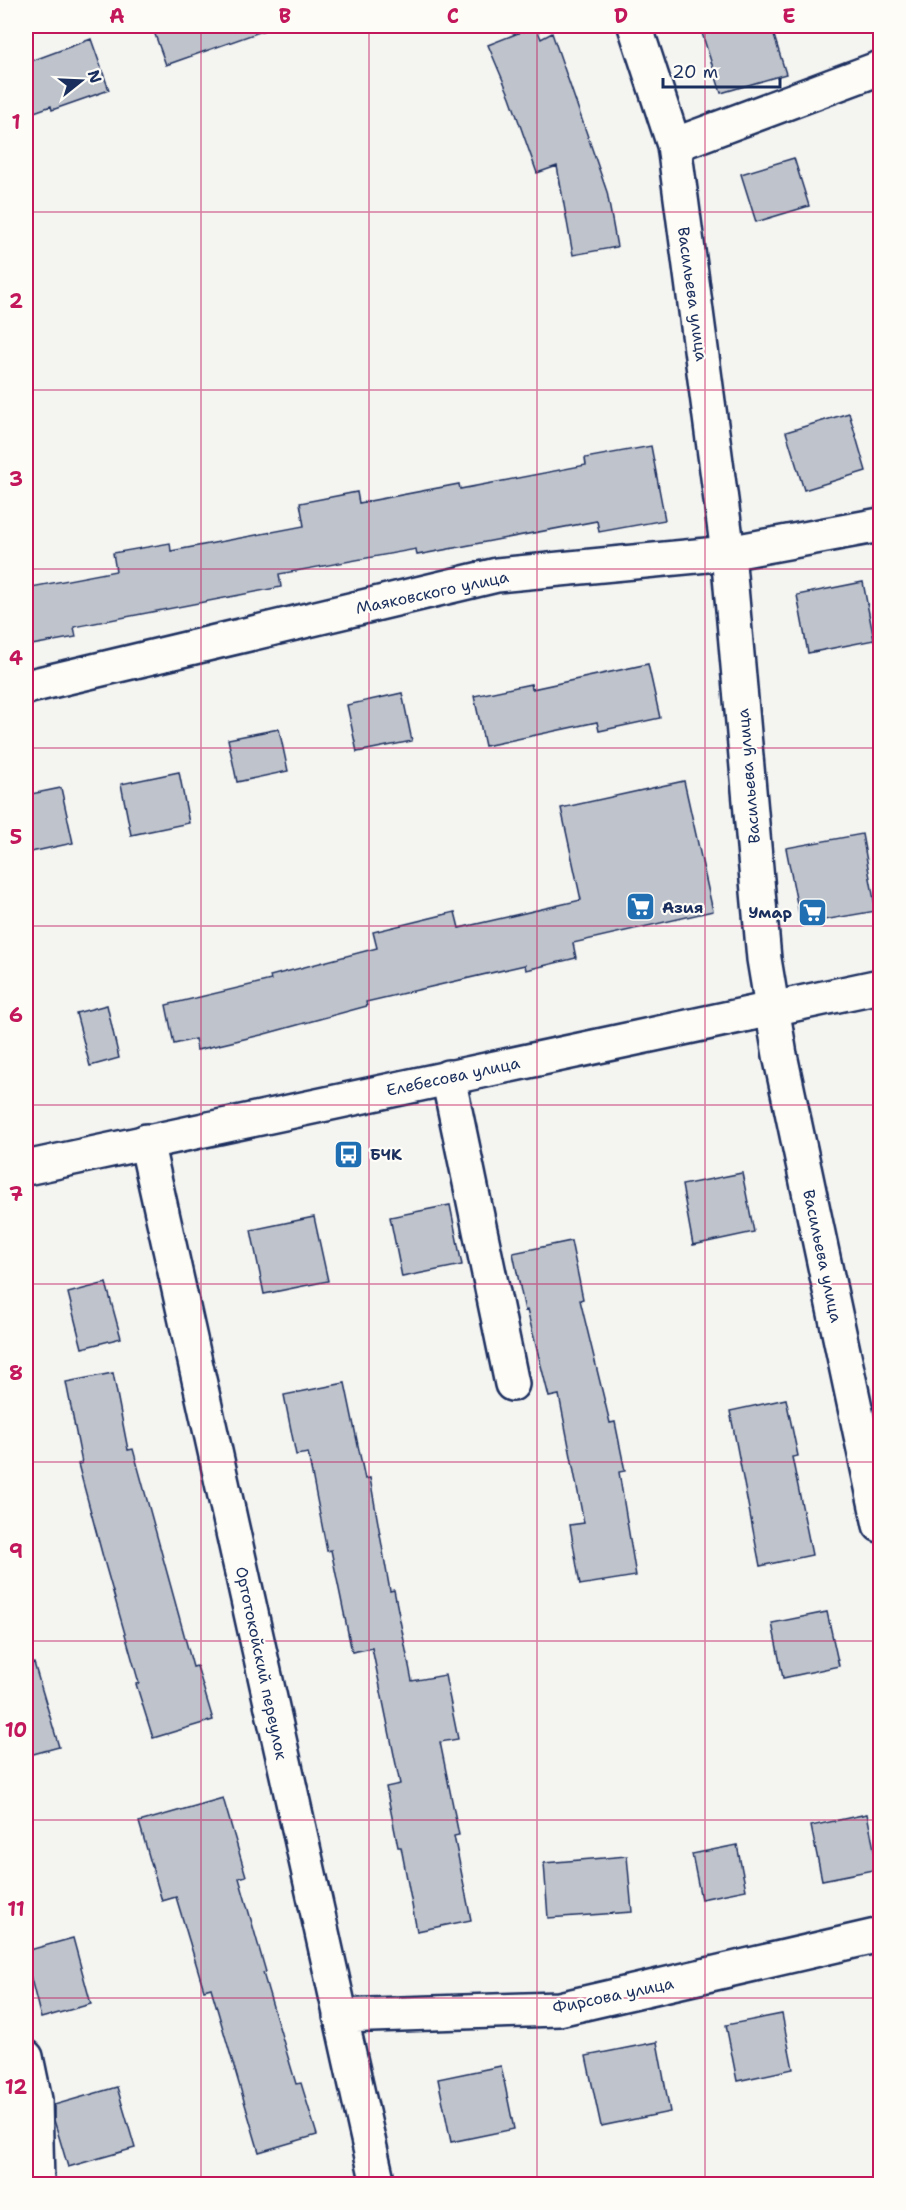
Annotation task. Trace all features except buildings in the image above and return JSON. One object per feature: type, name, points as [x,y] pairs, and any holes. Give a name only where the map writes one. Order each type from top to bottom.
[{"type":"street","name":"Васильева улица","points":[[635,26],[674,145],[728,553],[764,959],[780,1055],[880,1525]]},
{"type":"street","points":[[674,145],[880,68]]},
{"type":"street","name":"Маяковского улица","points":[[26,687],[497,575],[728,553],[880,525]]},
{"type":"street","name":"Елебесова улица","points":[[26,1168],[880,986]]},
{"type":"street","points":[[448,1077],[512,1384]]},
{"type":"street","name":"Ортотокойский переулок","points":[[146,1141],[378,2184]]},
{"type":"street","name":"Фирсова улица","points":[[340,2016],[559,2009],[880,1935]]},
{"type":"street","points":[[26,2057],[35,2100],[37,2184]]},
{"type":"place","name":"Азия","points":[[641,907]]},
{"type":"place","name":"Умар","points":[[813,912]]},
{"type":"place","name":"БЧК","points":[[349,1154]]}]
